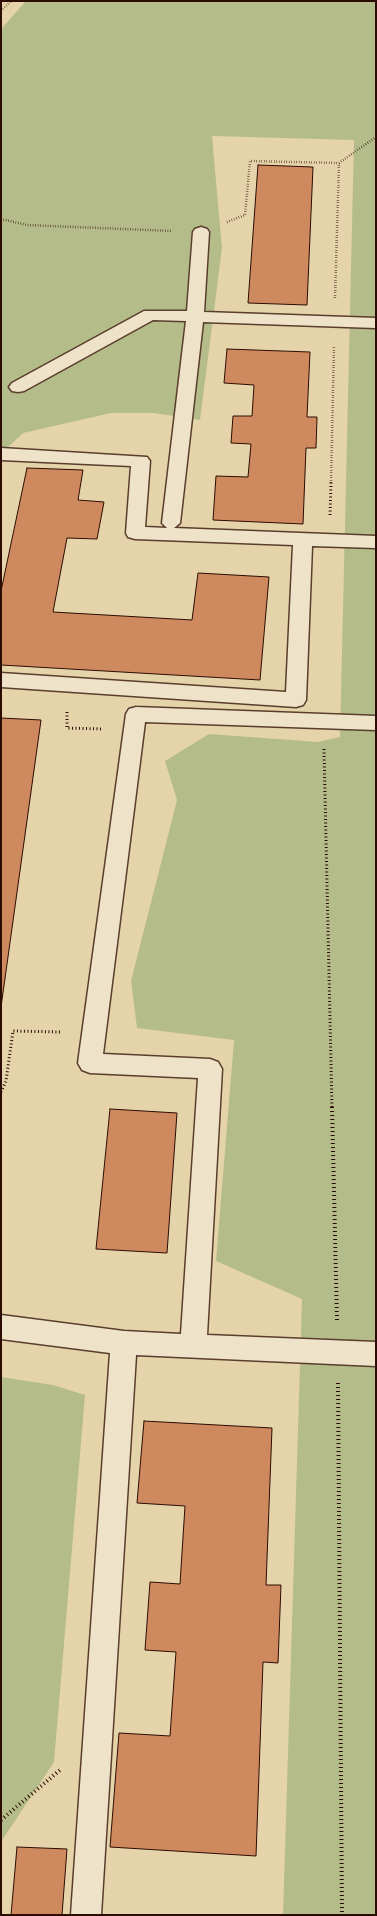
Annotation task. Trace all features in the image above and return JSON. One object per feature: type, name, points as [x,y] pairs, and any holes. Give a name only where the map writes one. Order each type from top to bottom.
[{"type":"lane","points":[[171,523],[195,317],[201,232]]},
{"type":"lane","points":[[18,387],[150,315],[376,323]]},
{"type":"lane","points":[[1,454],[141,461],[135,533],[376,542]]},
{"type":"lane","points":[[1,680],[296,700],[303,539]]},
{"type":"lane","points":[[193,1346],[210,1069],[90,1063],[136,714],[376,723]]},
{"type":"lane","points":[[1,1327],[124,1343],[338,1354],[376,1354]]},
{"type":"lane","points":[[86,1915],[124,1343]]},
{"type":"path","points":[[1,12],[11,1]]},
{"type":"path","points":[[1,219],[27,224],[201,232],[245,214],[250,161],[339,163],[376,138]]},
{"type":"path","points":[[330,540],[339,163]]},
{"type":"path","points":[[323,721],[338,1354],[342,1915]]},
{"type":"path","points":[[67,728],[133,730]]},
{"type":"path","points":[[1,1092],[6,1081],[13,1031],[94,1032]]},
{"type":"path","points":[[1,1820],[99,1737]]},
{"type":"green space","points":[[26,1],[376,1],[376,1915],[283,1915],[302,1299],[216,1261],[234,1040],[137,1028],[131,981],[177,800],[165,761],[209,734],[318,742],[340,737],[354,140],[212,136],[222,248],[200,420],[154,413],[111,413],[23,433],[1,454],[1,29]]},
{"type":"green space","points":[[1,1377],[53,1385],[85,1395],[54,1762],[1,1842]]},
{"type":"building","points":[[258,165],[313,167],[307,305],[248,303]]},
{"type":"building","points":[[227,349],[310,352],[307,417],[317,417],[316,448],[306,448],[303,524],[213,520],[216,476],[248,477],[251,444],[231,443],[233,416],[252,416],[254,385],[224,383]]},
{"type":"building","points":[[27,468],[83,470],[78,500],[104,502],[97,539],[67,538],[53,612],[192,620],[198,573],[269,577],[260,680],[1,665],[1,591]]},
{"type":"building","points":[[1,718],[41,720],[1,1007]]},
{"type":"building","points":[[110,1109],[177,1113],[167,1253],[96,1249]]},
{"type":"building","points":[[144,1421],[272,1428],[266,1585],[281,1585],[278,1663],[263,1662],[256,1856],[110,1847],[119,1733],[170,1736],[176,1652],[145,1650],[150,1582],[180,1584],[185,1506],[137,1503]]},
{"type":"building","points":[[17,1847],[67,1849],[62,1915],[11,1915]]}]
